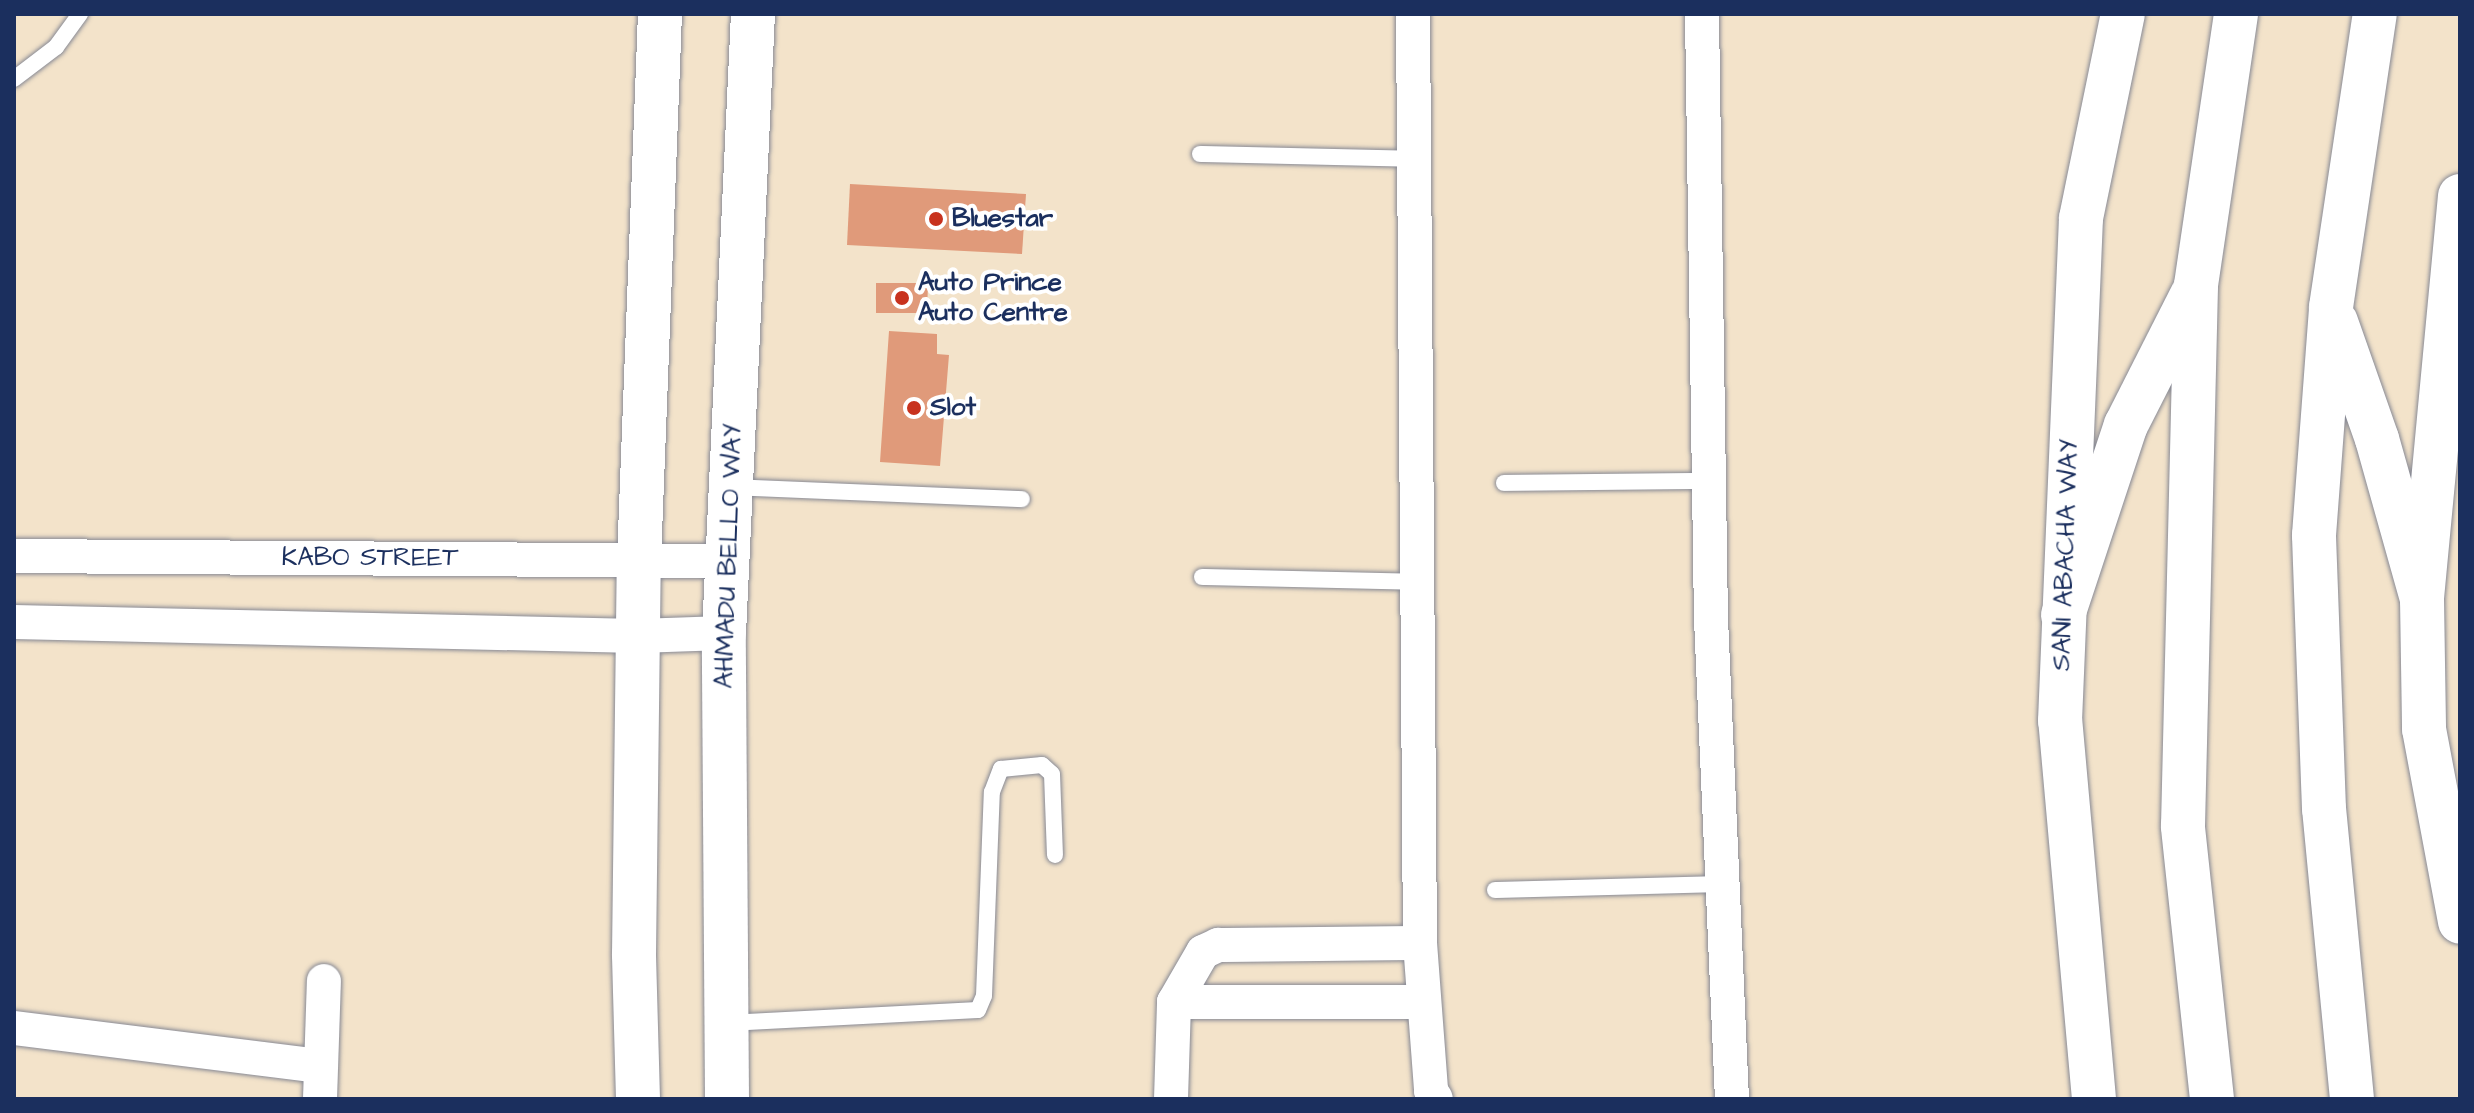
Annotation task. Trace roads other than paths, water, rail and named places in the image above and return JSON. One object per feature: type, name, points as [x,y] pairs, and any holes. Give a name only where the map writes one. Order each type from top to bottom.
[{"type":"main road","points":[[638,1099],[639,560],[660,14]]},
{"type":"main road","name":"AHMADU BELLO WAY","points":[[727,1099],[724,633],[753,14]]},
{"type":"main road","name":"SANI ABACHA WAY","points":[[2094,1099],[2060,721],[2081,218],[2123,14]]},
{"type":"main road","points":[[2212,1099],[2183,826],[2196,285],[2236,14]]},
{"type":"main road","points":[[2352,1099],[2324,809],[2314,535],[2331,307],[2375,14]]},
{"type":"main road","points":[[2460,196],[2422,599],[2424,729],[2460,922]]},
{"type":"main road","points":[[2063,615],[2126,425],[2196,285]]},
{"type":"main road","points":[[2331,307],[2377,439],[2422,599]]},
{"type":"street","points":[[1413,14],[1420,943],[1431,1091],[1436,1099]]},
{"type":"street","points":[[1702,14],[1709,481],[1732,1099]]},
{"type":"street","name":"KABO STREET","points":[[14,556],[727,561]]},
{"type":"street","points":[[14,622],[638,636],[724,633]]},
{"type":"street","points":[[1171,1099],[1174,1002],[1192,965],[1218,945],[1420,943]]},
{"type":"street","points":[[14,1028],[320,1082],[324,981]]},
{"type":"street","points":[[1174,1002],[1422,1002]]},
{"type":"lane","points":[[14,79],[56,47],[80,14]]},
{"type":"lane","points":[[1200,154],[1414,159]]},
{"type":"lane","points":[[1504,483],[1709,481]]},
{"type":"lane","points":[[731,487],[1022,499]]},
{"type":"lane","points":[[1202,577],[1417,582]]},
{"type":"lane","points":[[727,1023],[978,1010],[984,996],[992,792],[1001,769],[1042,765],[1052,774],[1055,855]]},
{"type":"lane","points":[[1495,890],[1723,884]]},
{"type":"place","name":"Bluestar","points":[[936,219]]},
{"type":"place","name":"Auto Prince Auto Centre","points":[[902,298]]},
{"type":"place","name":"Slot","points":[[914,408]]}]
